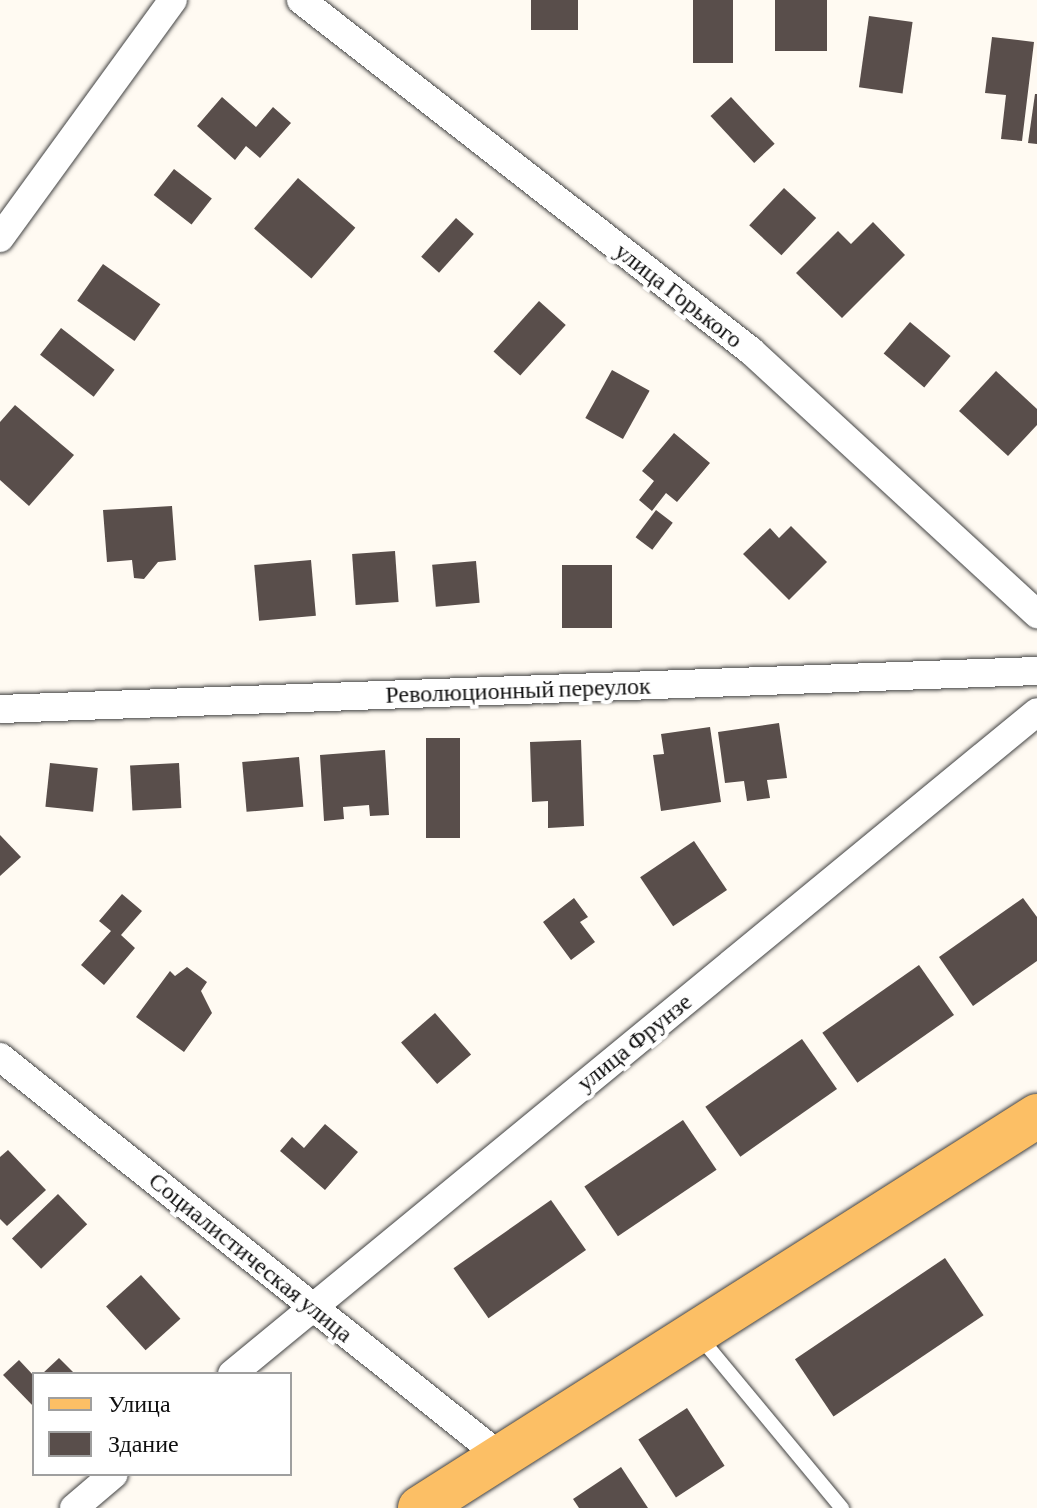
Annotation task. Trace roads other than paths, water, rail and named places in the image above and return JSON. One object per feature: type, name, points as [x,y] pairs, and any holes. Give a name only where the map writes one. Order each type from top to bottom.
[{"type":"main road","points":[[420,1508],[1037,1116]]},
{"type":"street","points":[[0,238],[173,0]]},
{"type":"street","name":"улица Горького","points":[[301,0],[751,351],[1037,614]]},
{"type":"street","name":"Революционный переулок","points":[[0,709],[1037,671]]},
{"type":"street","name":"улица Фрунзе","points":[[234,1372],[1037,712]]},
{"type":"street","name":"Социалистическая улица","points":[[0,1057],[501,1457]]},
{"type":"street","points":[[74,1508],[112,1476]]},
{"type":"lane","points":[[697,1334],[842,1508]]}]
